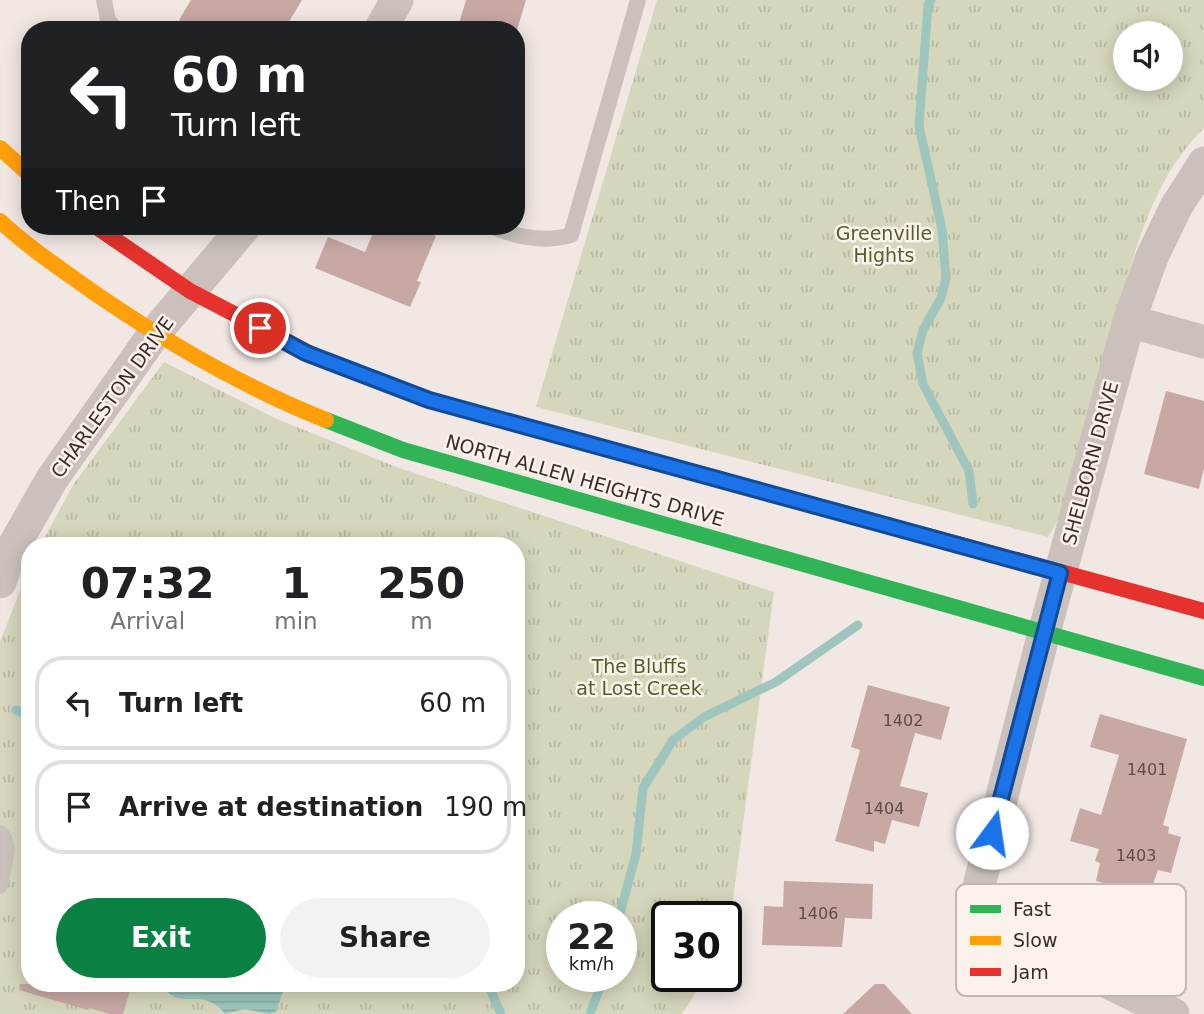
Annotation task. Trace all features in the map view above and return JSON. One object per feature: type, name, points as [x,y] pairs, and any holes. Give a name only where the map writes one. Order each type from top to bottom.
[{"type":"main road","points":[[0,148],[21,166]]},
{"type":"main road","name":"NORTH ALLEN HEIGHTS DRIVE","points":[[0,221],[30,249],[154,334],[281,402],[403,450],[1204,678]]},
{"type":"main road","name":"NORTH ALLEN HEIGHTS DRIVE","points":[[108,235],[190,291],[306,353],[429,400],[1204,611]]},
{"type":"street","points":[[385,21],[397,0]]},
{"type":"street","name":"SHELBORN DRIVE","points":[[979,884],[1129,321],[1152,257],[1176,207],[1204,163]]},
{"type":"street","name":"CHARLESTON DRIVE","points":[[3,564],[52,479],[154,334],[237,235]]},
{"type":"street","points":[[1129,321],[1204,342]]},
{"type":"street","name":"SHELBORN DRIVE","points":[[1135,996],[1172,1014]]},
{"type":"lane","points":[[104,0],[109,21]]},
{"type":"lane","points":[[524,235],[557,239],[571,235],[638,0]]},
{"type":"lane","points":[[0,834],[5,837],[7,844],[0,886]]},
{"type":"green space","name":"Greenville Hights","points":[[657,0],[1204,0],[1204,128],[1184,150],[1168,175],[1143,228],[1059,518],[1048,537],[536,407]]},
{"type":"green space","name":"The Bluffs at Lost Creek","points":[[164,362],[277,419],[399,468],[774,592],[733,901],[651,901],[651,992],[696,992],[682,1014],[0,1014],[0,642],[21,588],[21,992],[525,992],[525,537],[45,537],[73,485]]},
{"type":"water","points":[[283,992],[276,1012],[270,1014],[244,1009],[225,1014],[217,1005],[208,1001],[183,999],[168,993]]},
{"type":"building","points":[[191,0],[302,0],[289,21],[179,20]]},
{"type":"building","points":[[466,0],[526,0],[520,21],[460,21]]},
{"type":"building","points":[[372,235],[436,236],[417,281],[421,282],[410,307],[315,268],[328,237],[365,252]]},
{"type":"building","points":[[1166,391],[1204,401],[1204,468],[1199,489],[1144,474]]},
{"type":"building","points":[[868,685],[950,707],[941,740],[915,733],[900,786],[928,793],[919,827],[892,820],[885,844],[874,841],[874,852],[835,841],[860,750],[851,747]]},
{"type":"building","points":[[1100,714],[1187,739],[1163,825],[1169,827],[1168,833],[1181,837],[1171,873],[1158,870],[1153,884],[1107,884],[1096,881],[1100,863],[1095,861],[1099,849],[1070,841],[1080,808],[1101,815],[1119,755],[1090,747]]},
{"type":"building","points":[[784,881],[873,884],[872,919],[845,918],[842,947],[762,945],[764,906],[783,907]]},
{"type":"building","points":[[875,984],[884,984],[912,1014],[843,1014]]},
{"type":"building","points":[[26,992],[130,992],[123,1014],[110,1014],[89,1008],[88,1010]]},
{"type":"waterway","points":[[931,0],[928,5],[919,126],[942,229],[946,279],[941,298],[923,330],[917,353],[923,384],[969,471],[973,504]]},
{"type":"waterway","points":[[623,901],[636,854],[643,788],[673,740],[704,717],[776,682],[858,625]]},
{"type":"waterway","points":[[16,710],[21,712]]},
{"type":"waterway","points":[[491,992],[501,1014]]},
{"type":"waterway","points":[[590,1014],[598,992]]},
{"type":"traffic: fast","points":[[315,356],[429,400],[928,536]]},
{"type":"traffic: fast","points":[[326,420],[403,450],[1204,678]]},
{"type":"traffic: slow","points":[[0,148],[21,167]]},
{"type":"traffic: slow","points":[[0,221],[57,267],[149,328],[235,378],[326,420]]},
{"type":"traffic: jam","points":[[108,235],[190,291],[315,356]]},
{"type":"traffic: jam","points":[[928,536],[1204,611]]},
{"type":"route","points":[[260,328],[306,353],[429,400],[1060,573],[992,833]]}]
